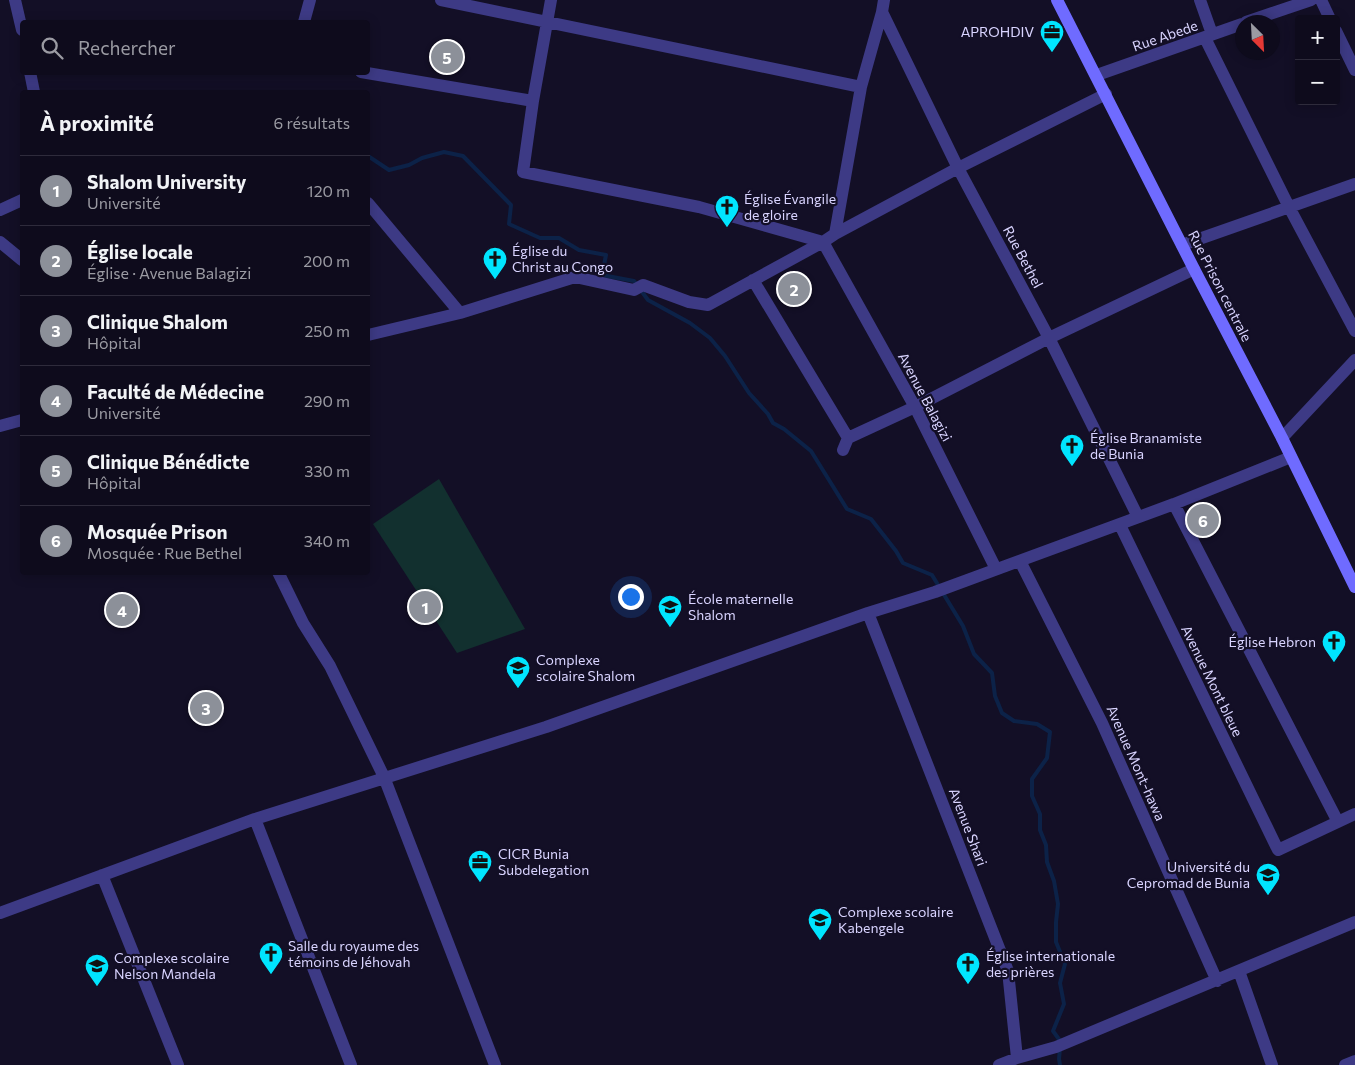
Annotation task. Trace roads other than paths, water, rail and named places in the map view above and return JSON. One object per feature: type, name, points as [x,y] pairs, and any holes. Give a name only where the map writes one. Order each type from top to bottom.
[{"type":"street","points":[[15,0],[20,21]]},
{"type":"street","points":[[305,20],[310,0]]},
{"type":"street","points":[[442,0],[861,87]]},
{"type":"street","points":[[551,0],[533,101],[523,172],[699,207],[823,242]]},
{"type":"street","name":"Rue Prison centrale","points":[[1057,0],[1282,438],[1355,587]]},
{"type":"street","points":[[1200,0],[1208,36],[1289,208],[1355,331]]},
{"type":"street","name":"Rue Abede","points":[[1267,15],[1310,0]]},
{"type":"street","points":[[1321,0],[1328,15]]},
{"type":"street","points":[[835,234],[861,87],[883,6]]},
{"type":"street","name":"Rue Bethel","points":[[883,6],[958,168],[1050,338],[1138,517]]},
{"type":"street","name":"Rue Abede","points":[[1096,75],[1235,26]]},
{"type":"street","points":[[1340,39],[1355,70]]},
{"type":"street","points":[[370,74],[533,101]]},
{"type":"street","points":[[31,75],[34,90]]},
{"type":"street","points":[[370,335],[460,313],[575,277],[639,288],[689,302],[708,305],[958,168],[1106,94]]},
{"type":"street","points":[[1182,246],[1355,184]]},
{"type":"street","points":[[0,210],[20,201]]},
{"type":"street","points":[[370,205],[460,313]]},
{"type":"street","points":[[0,242],[20,258]]},
{"type":"street","name":"Avenue Balagizi","points":[[823,242],[915,407],[996,569]]},
{"type":"street","points":[[843,450],[848,438],[915,407],[1050,338],[1194,269]]},
{"type":"street","points":[[753,280],[848,438]]},
{"type":"street","points":[[1282,438],[1355,360]]},
{"type":"street","points":[[0,426],[20,421]]},
{"type":"street","points":[[0,913],[255,819],[546,727],[868,613],[940,590],[1120,525],[1291,457]]},
{"type":"street","points":[[1174,504],[1338,822],[1355,814]]},
{"type":"street","name":"Avenue Mont bleue","points":[[1120,525],[1278,850],[1338,822]]},
{"type":"street","name":"Avenue Mont-hawa","points":[[1020,561],[1102,723],[1217,981]]},
{"type":"street","points":[[279,575],[303,623],[330,666],[384,777],[495,1065]]},
{"type":"street","name":"Avenue Shari","points":[[868,613],[1008,971],[1017,1058]]},
{"type":"street","points":[[255,819],[351,1065]]},
{"type":"street","points":[[102,875],[178,1065]]},
{"type":"street","points":[[999,1065],[1056,1047],[1355,922]]},
{"type":"street","points":[[1239,971],[1272,1065]]},
{"type":"street","points":[[1344,1065],[1355,1061]]},
{"type":"waterway","points":[[370,157],[389,170],[444,152],[463,156],[511,205],[509,224],[540,238],[559,238],[579,250],[606,255],[602,275],[634,281],[648,300],[690,323],[710,338],[773,423],[784,429],[811,451],[847,509],[871,519],[903,563],[932,575],[963,626],[974,654],[992,673],[995,696],[1002,713],[1014,721],[1037,724],[1050,732],[1047,758],[1032,779],[1032,796],[1040,814],[1040,830],[1046,845],[1047,862],[1054,881],[1058,904],[1056,942],[1065,964],[1060,983],[1064,1004],[1053,1031],[1061,1042]]},
{"type":"waterway","points":[[1060,1048],[1060,1065]]},
{"type":"place","name":"APROHDIV","points":[[1052,53]]},
{"type":"place","name":"Clinique Bénédicte","points":[[447,57]]},
{"type":"place","name":"Église Évangile de gloire","points":[[727,228]]},
{"type":"place","name":"Église du Christ au Congo","points":[[495,280]]},
{"type":"place","name":"Église locale","points":[[794,289]]},
{"type":"place","name":"Église Branamiste de Bunia","points":[[1072,467]]},
{"type":"place","name":"Mosquée Prison","points":[[1203,520]]},
{"type":"place","name":"Shalom University","points":[[425,607]]},
{"type":"place","name":"Faculté de Médecine","points":[[122,610]]},
{"type":"place","name":"École maternelle Shalom","points":[[670,628]]},
{"type":"place","name":"Église Hebron","points":[[1334,663]]},
{"type":"place","name":"Complexe scolaire Shalom","points":[[518,689]]},
{"type":"place","name":"Clinique Shalom","points":[[206,708]]},
{"type":"place","name":"CICR Bunia Subdelegation","points":[[480,883]]},
{"type":"place","name":"Université du Cepromad de Bunia","points":[[1268,896]]},
{"type":"place","name":"Complexe scolaire Kabengele","points":[[820,941]]},
{"type":"place","name":"Salle du royaume des témoins de Jéhovah","points":[[271,975]]},
{"type":"place","name":"Église internationale des prières","points":[[968,985]]},
{"type":"place","name":"Complexe scolaire Nelson Mandela","points":[[97,987]]}]
